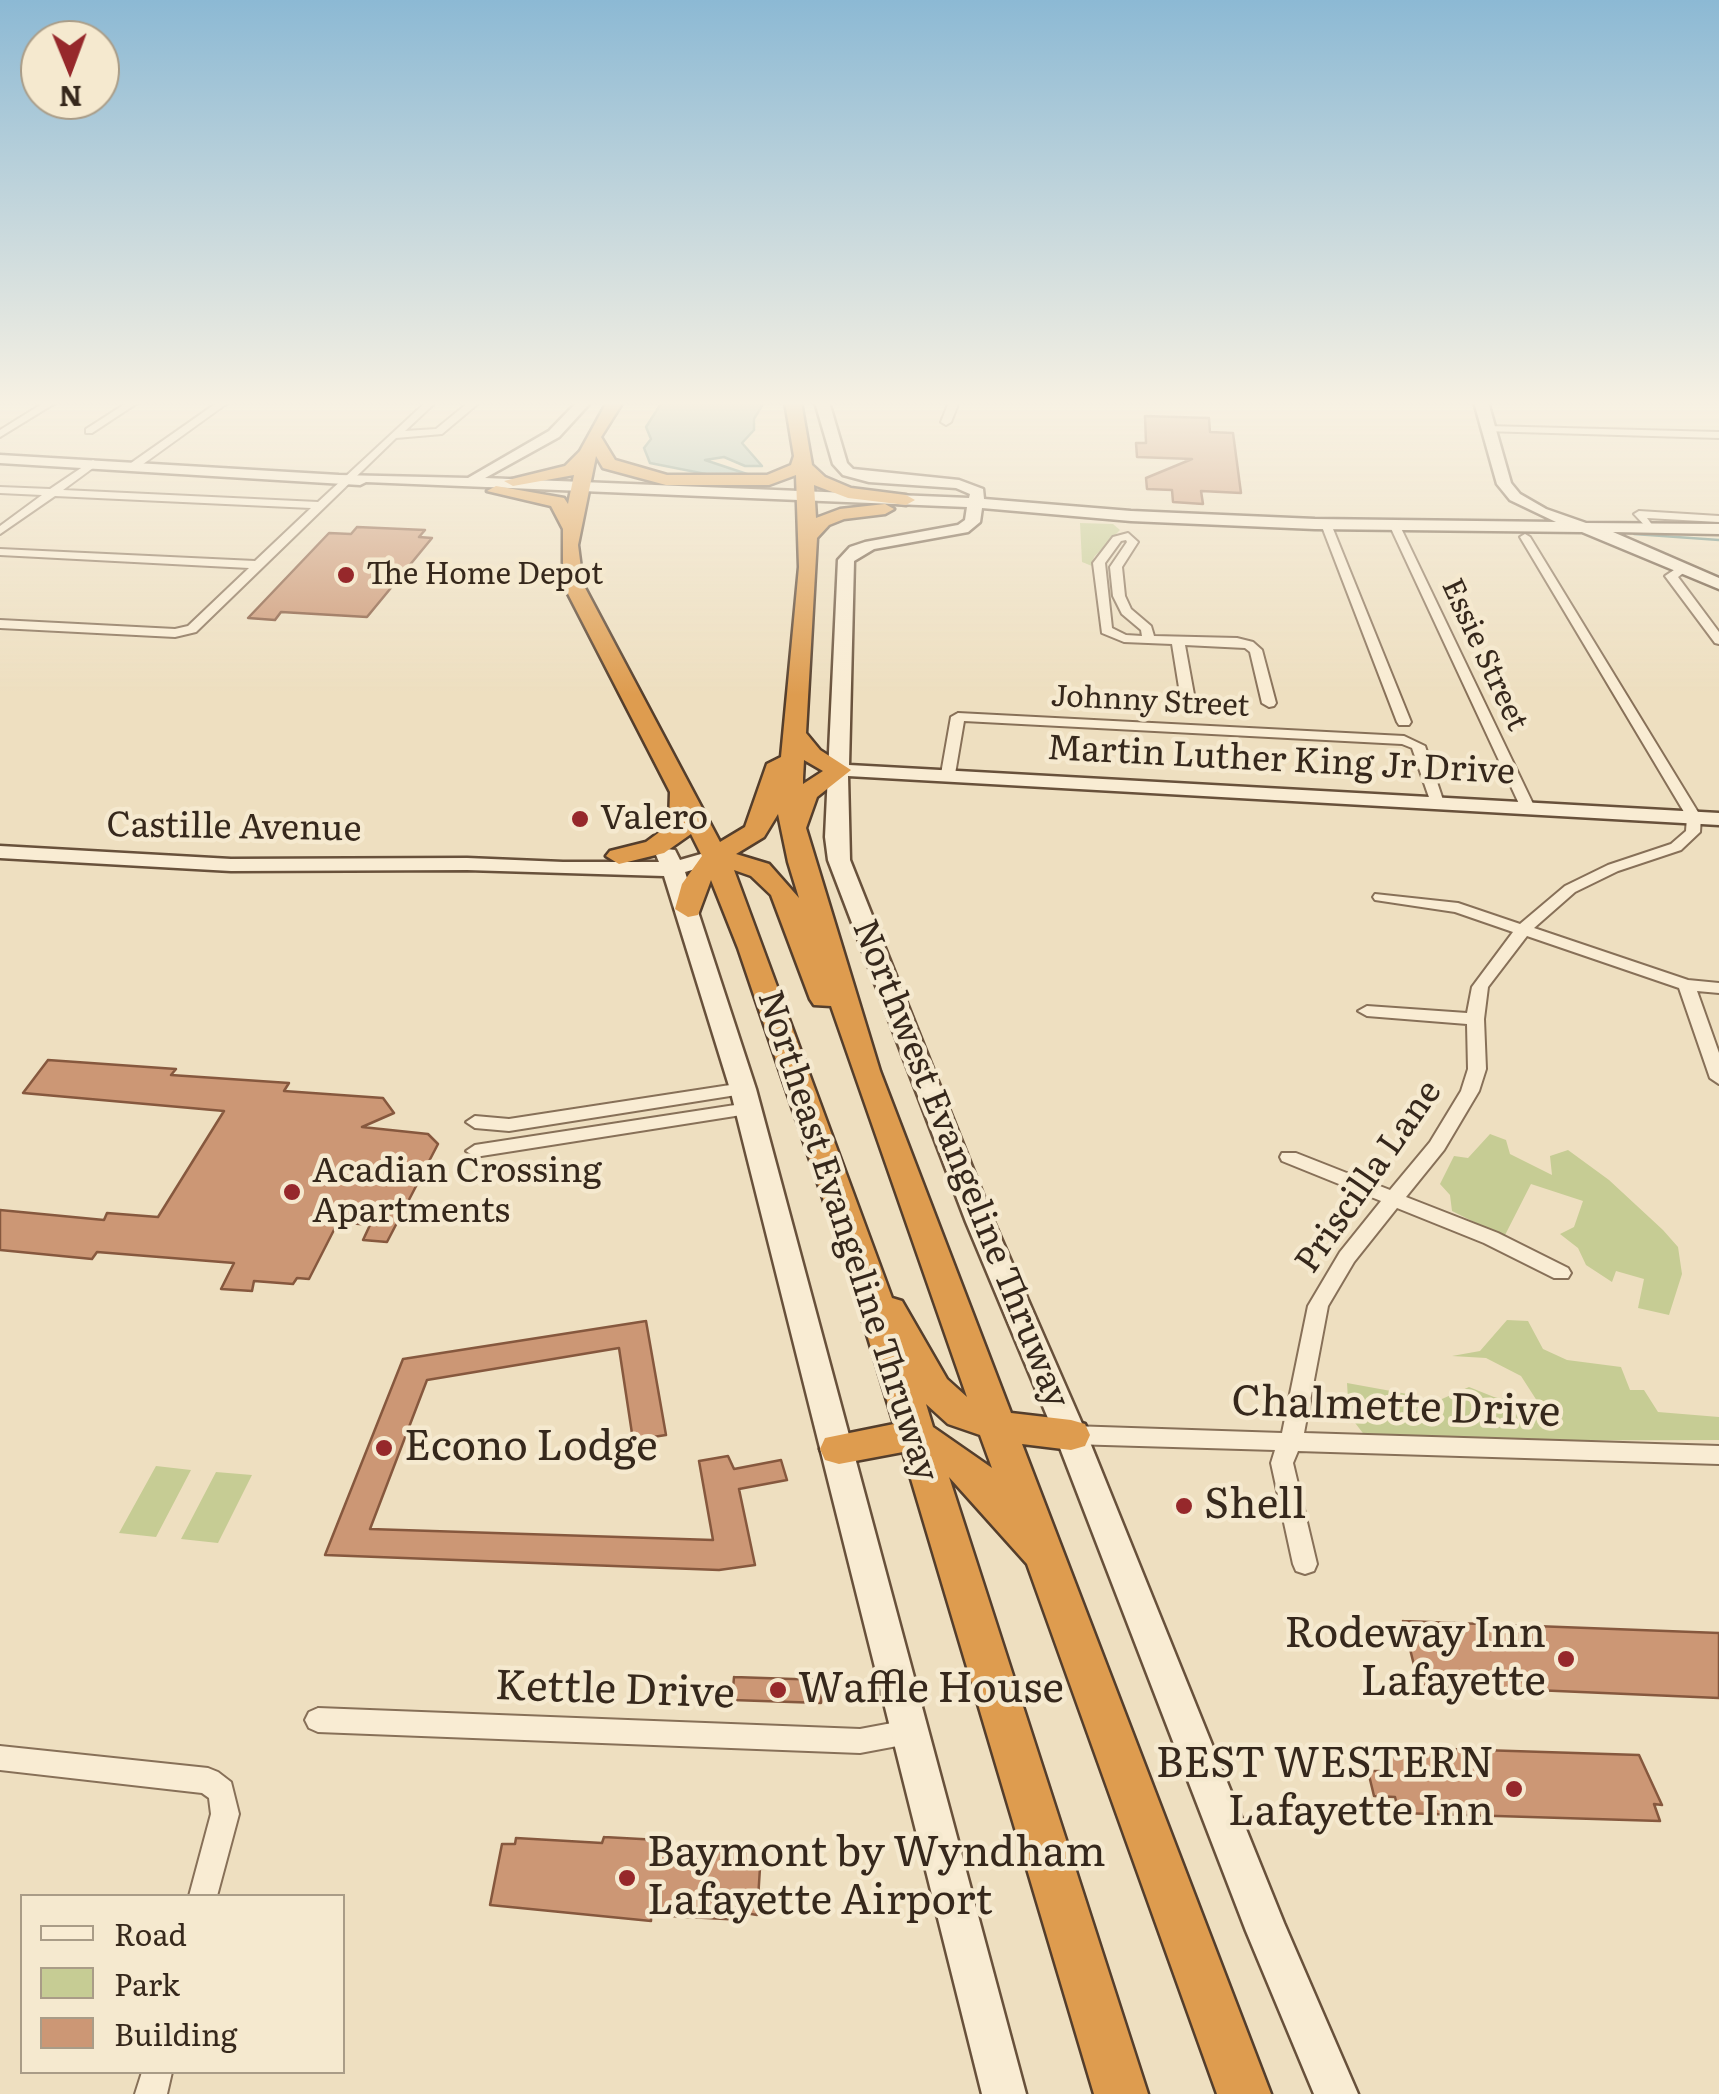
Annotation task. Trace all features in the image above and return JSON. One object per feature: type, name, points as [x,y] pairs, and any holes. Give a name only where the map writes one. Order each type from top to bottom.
[{"type":"highway","points":[[550,500],[558,502],[571,527]]},
{"type":"highway","name":"Northeast Evangeline Thruway","points":[[577,500],[570,562],[582,608],[680,792],[708,883],[868,1278],[1121,2094]]},
{"type":"highway","name":"Northwest Evangeline Thruway","points":[[806,500],[809,588],[790,811],[814,907],[866,1071],[1244,2094]]},
{"type":"highway","points":[[808,537],[823,521],[840,514],[885,509]]},
{"type":"highway","points":[[708,883],[755,832],[766,814],[800,678]]},
{"type":"highway","points":[[795,734],[812,755],[838,770],[805,794],[797,830]]},
{"type":"highway","points":[[619,856],[655,848],[682,828],[680,792]]},
{"type":"highway","points":[[670,862],[708,883],[760,870],[783,892],[840,1036],[866,1071]]},
{"type":"highway","points":[[868,1278],[934,1389],[961,1414],[1000,1426],[1071,1435]]},
{"type":"highway","points":[[838,1449],[914,1435],[939,1447],[976,1476],[1058,1585]]},
{"type":"street","points":[[0,531],[41,500]]},
{"type":"street","points":[[222,500],[317,504]]},
{"type":"street","points":[[0,624],[186,631],[321,500]]},
{"type":"street","points":[[800,500],[906,500],[976,508]]},
{"type":"street","points":[[806,500],[885,509],[976,508],[1326,524],[1571,524],[1719,529]]},
{"type":"street","points":[[976,508],[977,500]]},
{"type":"street","points":[[1481,524],[1503,508],[1503,500]]},
{"type":"street","points":[[1522,500],[1531,507],[1719,584]]},
{"type":"street","name":"Northwest Evangeline Thruway","points":[[976,508],[963,529],[870,545],[856,550],[846,560],[836,838],[845,881],[995,1259],[1071,1435],[1266,1931],[1336,2094]]},
{"type":"street","points":[[1648,526],[1639,514],[1719,518]]},
{"type":"street","points":[[1326,524],[1404,722]]},
{"type":"street","name":"Essie Street","points":[[1394,524],[1528,808]]},
{"type":"street","points":[[1148,640],[1147,628],[1126,611],[1119,596],[1120,560],[1133,542],[1128,536],[1117,539],[1101,558],[1106,630],[1124,638],[1148,640],[1178,641],[1254,647],[1269,702]]},
{"type":"street","points":[[1525,537],[1694,817]]},
{"type":"street","points":[[0,552],[258,564]]},
{"type":"street","points":[[1101,558],[1120,560]]},
{"type":"street","points":[[1684,568],[1671,576],[1719,640]]},
{"type":"street","points":[[1103,596],[1119,596]]},
{"type":"street","points":[[1178,641],[1188,700]]},
{"type":"street","name":"Johnny Street","points":[[948,774],[958,717],[1360,738],[1416,744],[1437,802]]},
{"type":"street","name":"Martin Luther King Jr Drive","points":[[838,770],[1719,818]]},
{"type":"street","name":"Priscilla Lane","points":[[1305,1564],[1282,1469],[1318,1306],[1347,1257],[1437,1146],[1470,1091],[1479,1044],[1476,1018],[1480,987],[1524,930],[1582,882],[1683,843],[1693,832],[1694,817]]},
{"type":"street","name":"Castille Avenue","points":[[0,852],[231,865],[670,862]]},
{"type":"street","name":"Castille Avenue","points":[[467,864],[494,858],[619,856],[670,862]]},
{"type":"street","name":"Northeast Evangeline Thruway","points":[[708,883],[745,1099],[1004,2094]]},
{"type":"street","points":[[1381,896],[1440,903],[1686,984],[1719,988]]},
{"type":"street","points":[[1686,984],[1719,1078]]},
{"type":"street","points":[[1367,1010],[1476,1018]]},
{"type":"street","points":[[475,1122],[508,1125],[745,1099]]},
{"type":"street","points":[[474,1151],[745,1099]]},
{"type":"street","points":[[1289,1156],[1395,1197],[1561,1273]]},
{"type":"street","name":"Chalmette Drive","points":[[1071,1435],[1719,1456]]},
{"type":"street","name":"Kettle Drive","points":[[318,1720],[860,1741],[908,1732]]},
{"type":"street","points":[[0,1758],[190,1776],[221,1791],[225,1814],[204,1894]]},
{"type":"green space","points":[[1080,523],[1113,524],[1120,530],[1094,557],[1092,566],[1082,562]]},
{"type":"green space","points":[[1490,1134],[1506,1140],[1510,1154],[1552,1175],[1550,1156],[1568,1150],[1609,1180],[1663,1230],[1678,1247],[1682,1274],[1669,1315],[1638,1308],[1644,1279],[1616,1271],[1612,1282],[1586,1265],[1578,1248],[1560,1234],[1574,1227],[1583,1201],[1531,1184],[1504,1237],[1452,1211],[1450,1195],[1440,1184],[1454,1156],[1468,1158]]},
{"type":"green space","points":[[1507,1320],[1528,1321],[1543,1349],[1567,1360],[1621,1367],[1630,1390],[1644,1390],[1658,1412],[1719,1417],[1719,1440],[1369,1441],[1349,1415],[1347,1383],[1413,1395],[1426,1406],[1469,1387],[1494,1397],[1539,1404],[1521,1376],[1486,1358],[1452,1356],[1480,1351]]},
{"type":"green space","points":[[156,1466],[191,1470],[156,1537],[119,1533]]},
{"type":"green space","points":[[216,1472],[252,1475],[218,1543],[181,1539]]},
{"type":"building","points":[[1202,500],[1203,504],[1173,502]]},
{"type":"building","name":"The Home Depot","points":[[357,527],[425,530],[419,537],[432,538],[367,617],[281,612],[275,620],[248,618],[329,533],[351,534]]},
{"type":"building","name":"Acadian Crossing Apartments","points":[[48,1060],[176,1069],[171,1075],[289,1083],[284,1091],[383,1098],[394,1113],[362,1127],[428,1134],[438,1144],[387,1242],[363,1240],[370,1225],[338,1222],[309,1279],[297,1278],[293,1284],[254,1281],[252,1291],[221,1289],[234,1263],[97,1252],[92,1259],[0,1250],[0,1210],[104,1220],[107,1213],[158,1217],[224,1111],[23,1093]]},
{"type":"building","name":"Econo Lodge","points":[[646,1321],[666,1435],[633,1440],[619,1348],[427,1380],[370,1529],[713,1540],[699,1461],[728,1456],[734,1469],[781,1460],[787,1480],[739,1489],[755,1565],[719,1570],[325,1555],[403,1359]]},
{"type":"building","name":"Rodeway Inn Lafayette","points":[[1403,1621],[1719,1633],[1719,1698],[1419,1685]]},
{"type":"building","name":"Waffle House","points":[[734,1677],[823,1680],[821,1703],[732,1700]]},
{"type":"building","name":"BEST WESTERN Lafayette Inn","points":[[1386,1747],[1639,1755],[1662,1805],[1654,1804],[1660,1821],[1399,1813],[1395,1797],[1374,1796],[1368,1771],[1391,1771]]},
{"type":"building","name":"Baymont by Wyndham Lafayette Airport","points":[[604,1837],[659,1840],[660,1846],[761,1852],[757,1915],[745,1913],[743,1920],[651,1915],[651,1921],[490,1905],[502,1844],[515,1844],[516,1838],[602,1843]]},
{"type":"waterway","points":[[1634,534],[1719,540]]},
{"type":"place","name":"The Home Depot","points":[[346,575]]},
{"type":"place","name":"Valero","points":[[580,819]]},
{"type":"place","name":"Acadian Crossing Apartments","points":[[292,1192]]},
{"type":"place","name":"Econo Lodge","points":[[384,1448]]},
{"type":"place","name":"Shell","points":[[1184,1506]]},
{"type":"place","name":"Rodeway Inn Lafayette","points":[[1566,1659]]},
{"type":"place","name":"Waffle House","points":[[778,1690]]},
{"type":"place","name":"BEST WESTERN Lafayette Inn","points":[[1514,1789]]},
{"type":"place","name":"Baymont by Wyndham Lafayette Airport","points":[[627,1878]]}]
